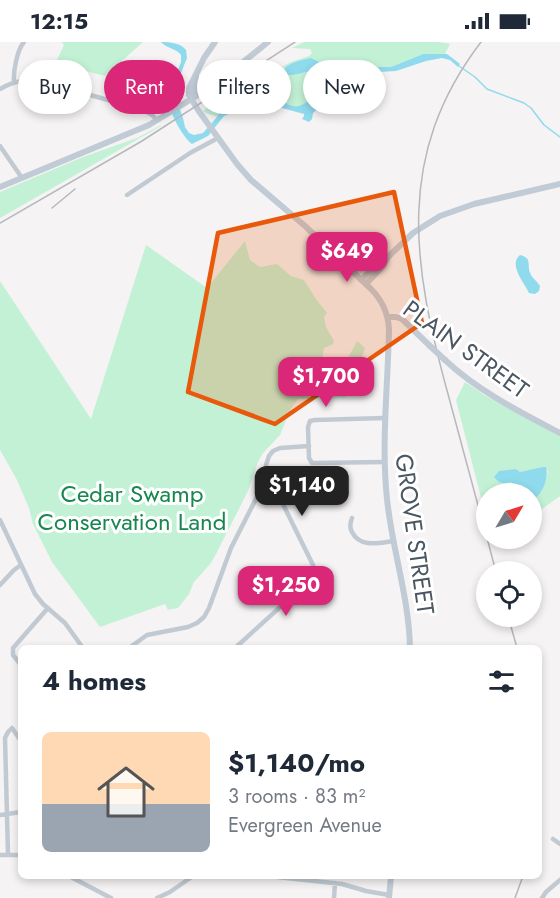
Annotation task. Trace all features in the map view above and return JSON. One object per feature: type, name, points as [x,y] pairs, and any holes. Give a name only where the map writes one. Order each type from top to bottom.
[{"type":"main road","points":[[192,100],[196,74],[215,42]]},
{"type":"main road","points":[[0,187],[136,131],[157,120],[216,84],[268,42]]},
{"type":"main road","name":"PLAIN STREET","points":[[192,100],[251,180],[302,223],[363,282],[380,300],[388,317],[400,318],[460,373],[487,392],[560,432]]},
{"type":"main road","points":[[363,282],[381,267],[388,256],[413,233],[440,216],[474,204],[560,184]]},
{"type":"main road","name":"GROVE STREET","points":[[388,317],[385,418],[388,512],[407,608],[410,645]]},
{"type":"main road","points":[[389,897],[391,879]]},
{"type":"street","points":[[14,82],[18,51],[24,42]]},
{"type":"street","points":[[0,89],[14,82],[34,82],[76,91],[145,111],[157,120]]},
{"type":"street","points":[[127,195],[216,135]]},
{"type":"street","points":[[0,146],[22,178]]},
{"type":"street","points":[[385,418],[313,420],[308,425],[309,460],[314,464],[385,462]]},
{"type":"street","points":[[133,645],[147,635],[188,627],[204,617],[231,548],[266,478],[269,456],[280,448],[309,446]]},
{"type":"street","points":[[238,645],[312,579],[315,573],[273,484],[266,478]]},
{"type":"street","points":[[352,518],[351,530],[354,536],[361,541],[372,544],[393,541]]},
{"type":"street","points":[[0,520],[35,594],[65,623],[81,645]]},
{"type":"street","points":[[0,585],[21,565]]},
{"type":"street","points":[[18,662],[13,656],[13,648],[48,608]]},
{"type":"street","points":[[8,854],[3,774],[6,736],[12,728],[18,737]]},
{"type":"street","points":[[0,814],[18,812]]},
{"type":"street","points":[[553,838],[560,844]]},
{"type":"street","points":[[0,855],[18,855]]},
{"type":"street","points":[[75,879],[111,898]]},
{"type":"street","points":[[157,898],[189,879]]},
{"type":"street","points":[[296,879],[349,885],[389,897]]},
{"type":"street","points":[[333,879],[334,898]]},
{"type":"street","points":[[542,898],[560,880]]},
{"type":"highlighted area","points":[[394,192],[422,323],[275,424],[188,392],[218,233]]},
{"type":"green space","points":[[61,42],[143,42],[123,60],[104,60],[104,76],[92,73],[92,60],[57,60],[64,45]]},
{"type":"green space","points":[[304,42],[439,42],[450,44],[445,54],[423,54],[391,67],[386,67],[386,60],[303,60],[303,104],[299,106],[291,106],[291,62],[312,53],[310,49],[292,48]]},
{"type":"green space","points":[[161,125],[0,218],[0,192],[83,157],[137,138]]},
{"type":"green space","name":"Cedar Swamp Conservation Land","points":[[245,241],[250,260],[260,267],[277,264],[291,276],[304,280],[327,313],[324,317],[326,327],[334,341],[332,345],[324,348],[321,366],[340,373],[357,341],[365,348],[354,380],[349,381],[346,397],[298,399],[290,410],[280,435],[263,453],[258,462],[248,491],[211,563],[194,582],[189,594],[178,608],[168,610],[165,604],[100,627],[52,562],[33,524],[16,478],[0,450],[0,281],[91,419],[146,245],[207,288]]},
{"type":"green space","points":[[465,382],[560,436],[560,496],[542,509],[542,490],[548,471],[542,467],[520,472],[516,469],[508,471],[513,483],[477,483],[456,400]]},
{"type":"water","points":[[161,42],[178,44],[184,48],[187,58],[185,63],[177,51]]},
{"type":"water","points":[[423,54],[447,54],[460,64],[458,67],[450,60],[442,58],[386,72],[386,67]]},
{"type":"water","points":[[303,60],[303,73],[291,75],[291,64]]},
{"type":"water","points":[[303,104],[303,114],[291,110],[291,106]]},
{"type":"water","points":[[173,114],[182,114],[185,127],[189,133],[194,135],[203,133],[219,114],[228,114],[224,116],[208,136],[192,144]]},
{"type":"water","points":[[304,114],[313,114],[309,122],[302,119]]},
{"type":"water","points":[[520,255],[528,259],[530,273],[540,286],[539,291],[535,294],[529,293],[516,269]]},
{"type":"water","points":[[546,467],[546,480],[542,491],[542,483],[502,483],[494,477],[499,471],[516,469],[520,472]]},
{"type":"waterway","points":[[459,66],[487,89],[524,103],[531,108],[544,125],[560,137]]},
{"type":"railway","points":[[0,223],[142,141],[295,42]]},
{"type":"railway","points":[[476,497],[426,301],[420,256],[419,213],[423,170],[434,127],[453,85],[481,42]]},
{"type":"railway","points":[[52,208],[75,189]]},
{"type":"railway","points":[[490,549],[493,561]]},
{"type":"railway","points":[[511,627],[516,645]]},
{"type":"railway","points":[[515,898],[522,879]]}]
